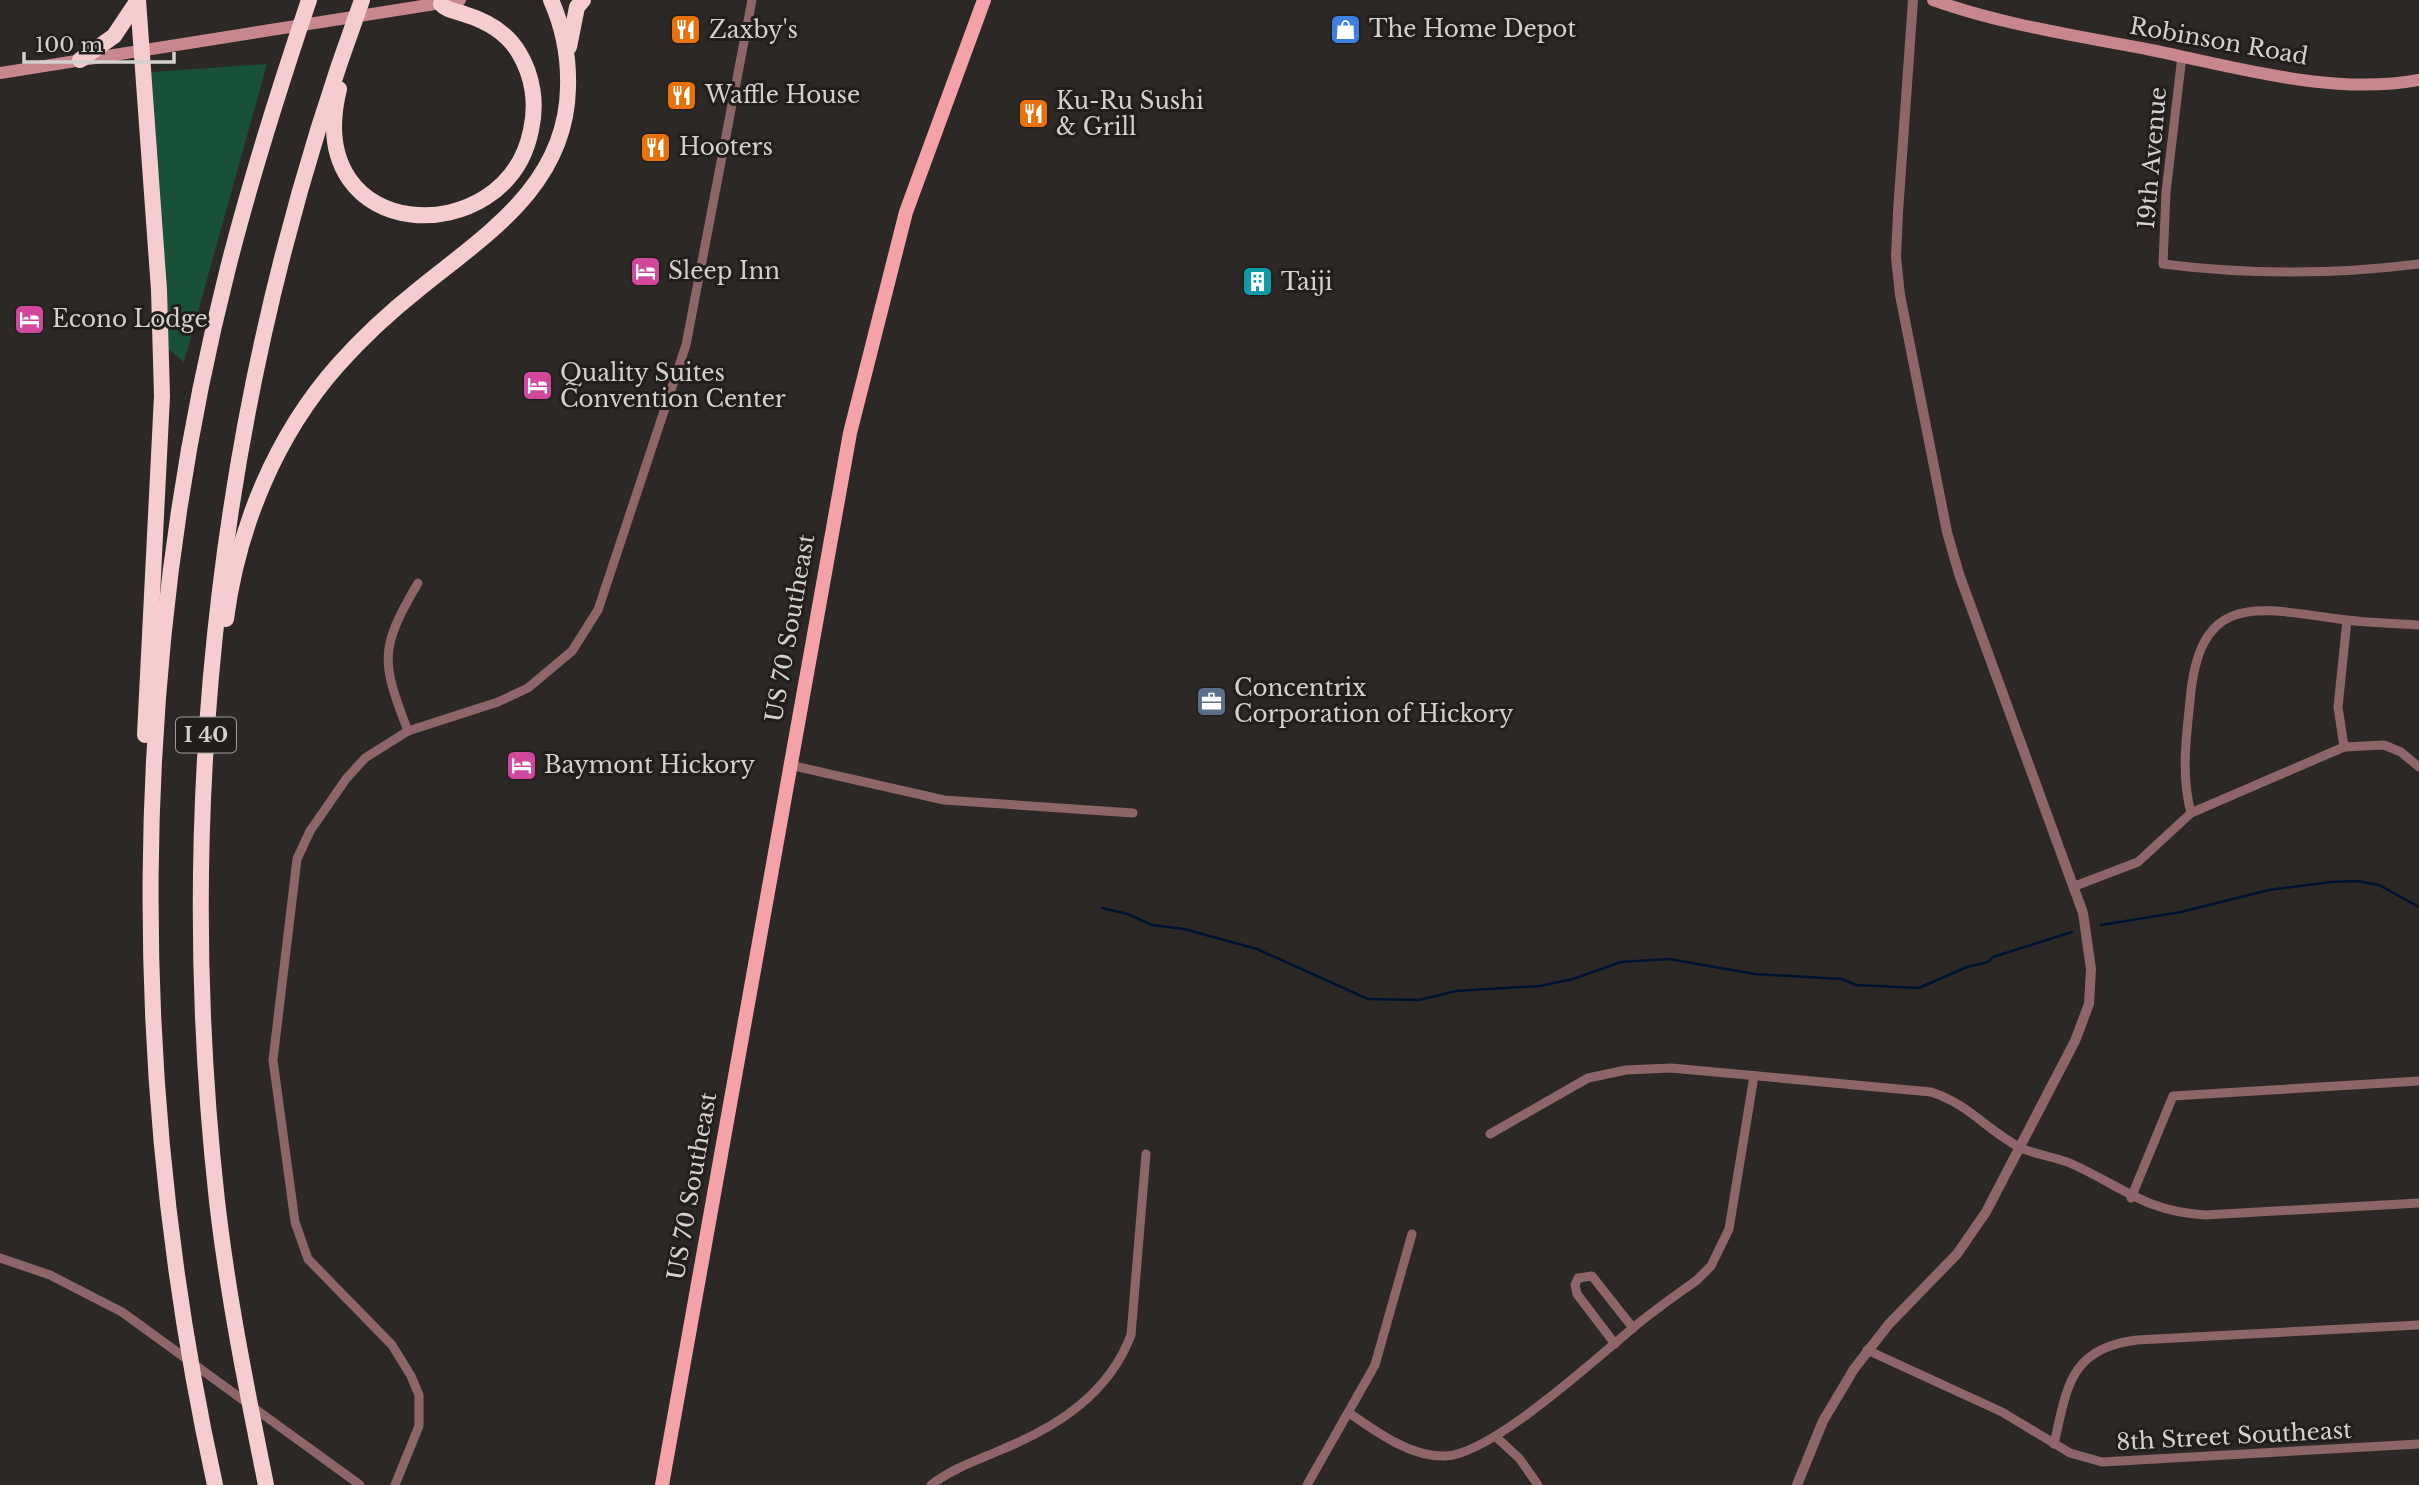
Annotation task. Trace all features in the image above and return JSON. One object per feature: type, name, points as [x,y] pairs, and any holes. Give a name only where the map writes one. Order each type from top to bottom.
[{"type":"highway","points":[[138,0],[162,396],[141,827],[143,918],[153,1010]]},
{"type":"highway","points":[[80,60],[114,36],[138,0]]},
{"type":"highway","name":"I 40","points":[[215,1485],[185,1328],[168,1212],[153,1010],[153,763],[164,638],[181,505],[201,387],[227,270],[261,146],[309,0]]},
{"type":"highway","name":"I 40","points":[[266,1485],[236,1340],[209,1125],[200,913],[203,788],[215,621],[247,407],[291,219],[362,0]]},
{"type":"highway","points":[[551,0],[560,25],[568,67]]},
{"type":"highway","points":[[203,788],[234,578],[253,511],[280,448],[312,397],[356,346],[407,298],[496,227],[532,191],[551,162],[563,129],[568,101],[568,67],[573,21],[583,0]]},
{"type":"highway","points":[[349,37],[334,122],[336,151],[347,178],[366,198],[394,211],[427,215],[464,208],[498,187],[522,157],[533,122],[532,87],[520,54],[503,32],[441,5]]},
{"type":"main road","points":[[0,73],[460,0]]},
{"type":"main road","name":"US 70 Southeast","points":[[662,1485],[837,496],[875,326],[906,212],[984,0]]},
{"type":"main road","name":"Robinson Road","points":[[1933,0],[2061,32],[2330,82],[2385,84],[2419,80]]},
{"type":"street","points":[[395,1485],[419,1426],[418,1395],[405,1365],[392,1345],[356,1306],[318,1272],[302,1246],[295,1222],[273,1060],[296,868],[301,846],[356,766],[408,731],[498,702],[528,688],[572,651],[598,610],[686,345],[752,0]]},
{"type":"street","points":[[1797,1485],[1823,1421],[1867,1350],[1958,1254],[1986,1212],[2075,1041],[2089,1004],[2088,937],[2075,886],[1959,574],[1947,532],[1900,295],[1896,257],[1913,0]]},
{"type":"street","name":"19th Avenue","points":[[2182,56],[2166,192],[2163,264],[2292,274],[2351,272],[2419,264]]},
{"type":"street","points":[[408,731],[388,681],[386,663],[391,635],[418,583]]},
{"type":"street","points":[[2191,813],[2184,768],[2193,674],[2205,640],[2218,624],[2234,614],[2253,609],[2419,625]]},
{"type":"street","points":[[2344,747],[2338,707],[2347,620]]},
{"type":"street","points":[[2075,886],[2138,863],[2191,813],[2344,747],[2384,745],[2401,752],[2419,766]]},
{"type":"street","points":[[790,765],[956,802],[1133,813]]},
{"type":"street","points":[[1490,1134],[1588,1078],[1614,1071],[1671,1068],[1931,1092],[1961,1104],[2021,1147],[2071,1164],[2131,1198],[2171,1211],[2205,1214],[2419,1203]]},
{"type":"street","points":[[1349,1413],[1391,1440],[1432,1455],[1461,1453],[1496,1437],[1696,1280],[1711,1266],[1720,1250],[1734,1207],[1754,1076]]},
{"type":"street","points":[[2131,1198],[2173,1096],[2419,1081]]},
{"type":"street","points":[[931,1485],[947,1472],[1055,1425],[1103,1384],[1120,1363],[1131,1335],[1146,1154]]},
{"type":"street","points":[[1307,1485],[1375,1365],[1412,1234]]},
{"type":"street","points":[[0,1258],[80,1288],[149,1331],[360,1485]]},
{"type":"street","points":[[1615,1343],[1577,1294],[1575,1285],[1578,1278],[1592,1276],[1633,1328]]},
{"type":"street","points":[[2054,1444],[2071,1378],[2088,1357],[2106,1345],[2137,1340],[2419,1325]]},
{"type":"street","name":"8th Street Southeast","points":[[1867,1350],[2002,1412],[2037,1431],[2054,1444],[2086,1459],[2117,1463],[2419,1444]]},
{"type":"street","points":[[2419,1436],[2419,1444]]},
{"type":"street","points":[[1496,1437],[1519,1458],[1538,1485]]},
{"type":"green space","points":[[267,64],[184,362],[161,343],[153,205],[151,72]]},
{"type":"waterway","points":[[2101,925],[2181,912],[2269,890],[2331,882],[2357,881],[2379,885],[2419,907]]},
{"type":"waterway","points":[[1102,908],[1128,914],[1152,925],[1184,929],[1257,949],[1368,999],[1419,1000],[1456,991],[1540,986],[1573,979],[1621,962],[1669,959],[1755,974],[1842,979],[1856,985],[1919,988],[1967,967],[1988,962],[1993,957],[2072,932]]},
{"type":"place","name":"The Home Depot","points":[[1346,29]]},
{"type":"place","name":"Zaxby's","points":[[686,30]]},
{"type":"place","name":"Waffle House","points":[[682,95]]},
{"type":"place","name":"Ku-Ru Sushi & Grill","points":[[1033,114]]},
{"type":"place","name":"Hooters","points":[[656,147]]},
{"type":"place","name":"Sleep Inn","points":[[645,271]]},
{"type":"place","name":"Taiji","points":[[1258,282]]},
{"type":"place","name":"Econo Lodge","points":[[29,319]]},
{"type":"place","name":"Quality Suites Convention Center","points":[[537,386]]},
{"type":"place","name":"Concentrix Corporation of Hickory","points":[[1211,701]]},
{"type":"place","name":"Baymont Hickory","points":[[521,765]]}]
